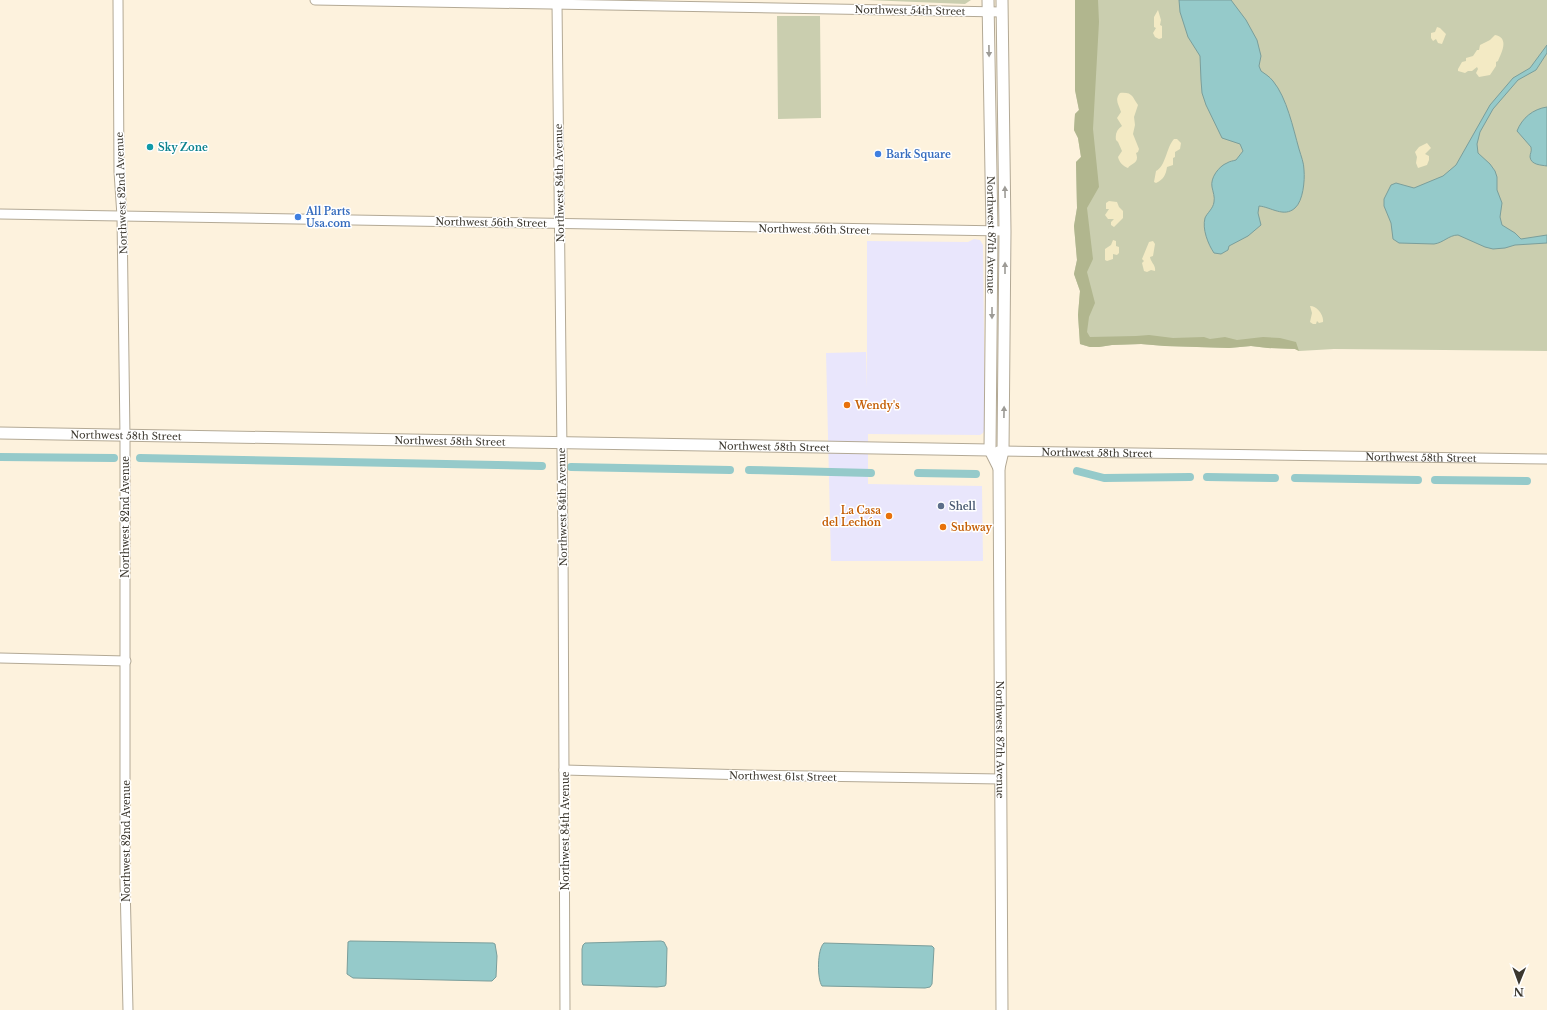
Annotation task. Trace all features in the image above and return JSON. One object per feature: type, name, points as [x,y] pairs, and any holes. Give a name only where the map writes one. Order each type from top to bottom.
[{"type":"main road","name":"Northwest 87th Avenue","points":[[988,0],[992,232],[990,450],[999,468]]},
{"type":"main road","name":"Northwest 87th Avenue","points":[[1002,0],[1005,231],[1003,451],[999,468],[1002,1010]]},
{"type":"main road","name":"Northwest 58th Street","points":[[0,433],[561,444],[990,450]]},
{"type":"street","name":"Northwest 82nd Avenue","points":[[118,0],[119,172],[122,216],[125,436],[125,883],[128,1010]]},
{"type":"street","name":"Northwest 54th Street","points":[[314,0],[557,3],[1002,12]]},
{"type":"street","name":"Northwest 84th Avenue","points":[[557,3],[565,1010]]},
{"type":"street","name":"Northwest 56th Street","points":[[0,214],[164,218],[559,223],[992,232],[1005,231]]},
{"type":"street","name":"Northwest 58th Street","points":[[990,450],[1547,459]]},
{"type":"street","points":[[0,658],[126,661]]},
{"type":"street","name":"Northwest 61st Street","points":[[564,770],[1001,779]]},
{"type":"shaded area","points":[[974,239],[980,240],[983,245],[985,429],[980,435],[868,434],[868,484],[982,486],[983,561],[831,561],[826,353],[866,352],[867,389],[867,241],[968,242]]},
{"type":"green space","points":[[867,0],[971,0],[965,4]]},
{"type":"green space","points":[[1075,0],[1547,0],[1547,351],[1334,349],[1299,351],[1295,349],[1251,346],[1229,348],[1141,344],[1090,347],[1080,344],[1078,315],[1080,291],[1074,274],[1077,260],[1074,226],[1077,208],[1076,162],[1081,157],[1078,138],[1074,130],[1075,114],[1079,110],[1075,90]]},
{"type":"green space","points":[[1075,0],[1098,0],[1099,22],[1093,129],[1099,187],[1087,208],[1093,259],[1087,272],[1095,303],[1089,317],[1087,332],[1090,337],[1149,335],[1173,338],[1204,337],[1210,339],[1225,337],[1237,340],[1263,337],[1280,338],[1296,342],[1299,351],[1295,349],[1251,346],[1229,348],[1141,344],[1090,347],[1080,344],[1078,315],[1080,291],[1074,274],[1077,260],[1074,226],[1077,208],[1076,162],[1081,157],[1078,138],[1074,130],[1075,114],[1079,110],[1075,90]]},
{"type":"green space","points":[[777,16],[820,16],[821,118],[778,119]]},
{"type":"sand","points":[[1158,10],[1161,20],[1160,25],[1162,26],[1162,38],[1159,39],[1155,37],[1153,33],[1156,28],[1154,27],[1154,17]]},
{"type":"sand","points":[[1437,27],[1446,34],[1442,44],[1438,43],[1436,39],[1433,41],[1431,38],[1431,33],[1435,32]]},
{"type":"sand","points":[[1495,35],[1502,39],[1503,46],[1498,61],[1496,62],[1496,66],[1490,75],[1479,77],[1476,73],[1478,69],[1477,67],[1472,71],[1465,73],[1458,71],[1462,62],[1466,61],[1466,58],[1473,56],[1477,50],[1479,50],[1480,45],[1490,40]]},
{"type":"sand","points":[[1120,93],[1130,94],[1138,105],[1134,117],[1135,125],[1133,134],[1139,149],[1136,153],[1137,159],[1135,163],[1128,168],[1122,164],[1118,157],[1122,151],[1116,140],[1117,132],[1122,126],[1117,118],[1121,112],[1117,100]]},
{"type":"sand","points":[[1174,139],[1177,139],[1181,143],[1180,149],[1175,152],[1173,165],[1167,167],[1164,177],[1156,183],[1154,182],[1156,171],[1162,165]]},
{"type":"sand","points":[[1427,143],[1431,148],[1425,154],[1429,156],[1429,160],[1427,165],[1418,168],[1415,152],[1419,147]]},
{"type":"sand","points":[[1109,201],[1117,202],[1123,211],[1123,218],[1114,227],[1111,225],[1111,222],[1114,219],[1108,219],[1105,215],[1109,209],[1106,209],[1106,203]]},
{"type":"sand","points":[[1113,240],[1116,241],[1116,246],[1119,247],[1119,253],[1117,255],[1113,254],[1113,259],[1107,261],[1105,260],[1105,249],[1111,245]]},
{"type":"sand","points":[[1153,241],[1155,244],[1153,256],[1150,257],[1155,267],[1155,271],[1151,270],[1147,272],[1144,271],[1142,263],[1144,261],[1142,259],[1149,242]]},
{"type":"sand","points":[[1310,306],[1313,306],[1320,311],[1323,322],[1319,323],[1317,321],[1316,324],[1313,324],[1310,322],[1312,313]]},
{"type":"water","points":[[1179,0],[1231,0],[1246,20],[1257,40],[1261,56],[1259,66],[1261,71],[1273,81],[1282,96],[1289,114],[1304,165],[1303,190],[1298,205],[1291,211],[1286,212],[1259,206],[1258,213],[1261,225],[1248,236],[1229,246],[1228,250],[1221,254],[1214,253],[1208,241],[1204,227],[1205,218],[1214,202],[1212,180],[1221,167],[1236,160],[1243,151],[1240,144],[1222,138],[1206,105],[1202,93],[1200,56],[1188,37],[1180,12]]},
{"type":"water","points":[[1547,45],[1547,53],[1536,70],[1518,80],[1493,109],[1480,132],[1477,144],[1478,153],[1490,164],[1497,177],[1497,190],[1502,203],[1500,217],[1502,225],[1515,233],[1521,239],[1547,235],[1547,243],[1515,245],[1493,249],[1458,235],[1434,244],[1399,243],[1393,239],[1391,223],[1384,206],[1384,199],[1391,185],[1396,183],[1414,188],[1443,176],[1456,165],[1490,105],[1513,78],[1530,68]]},
{"type":"water","points":[[1547,107],[1547,166],[1532,162],[1530,157],[1531,147],[1517,131],[1525,118],[1537,110]]},
{"type":"water","points":[[348,942],[493,943],[495,944],[497,956],[496,977],[492,981],[353,978],[347,974]]},
{"type":"water","points":[[664,942],[667,948],[665,986],[583,985],[582,949],[585,943]]},
{"type":"water","points":[[824,943],[932,946],[934,948],[932,984],[930,987],[925,988],[822,986],[819,977],[818,964],[820,951]]},
{"type":"waterway","points":[[0,457],[114,458]]},
{"type":"waterway","points":[[140,458],[542,466]]},
{"type":"waterway","points":[[571,467],[730,470]]},
{"type":"waterway","points":[[749,470],[871,473]]},
{"type":"waterway","points":[[1077,471],[1104,478],[1190,477]]},
{"type":"waterway","points":[[918,473],[976,474]]},
{"type":"waterway","points":[[1207,477],[1275,478]]},
{"type":"waterway","points":[[1295,478],[1418,480]]},
{"type":"waterway","points":[[1435,480],[1527,481]]},
{"type":"place","name":"Sky Zone","points":[[150,147]]},
{"type":"place","name":"Bark Square","points":[[878,154]]},
{"type":"place","name":"All Parts Usa.com","points":[[298,217]]},
{"type":"place","name":"Wendy's","points":[[847,405]]},
{"type":"place","name":"Shell","points":[[941,506]]},
{"type":"place","name":"La Casa del Lechón","points":[[889,516]]},
{"type":"place","name":"Subway","points":[[943,527]]}]
